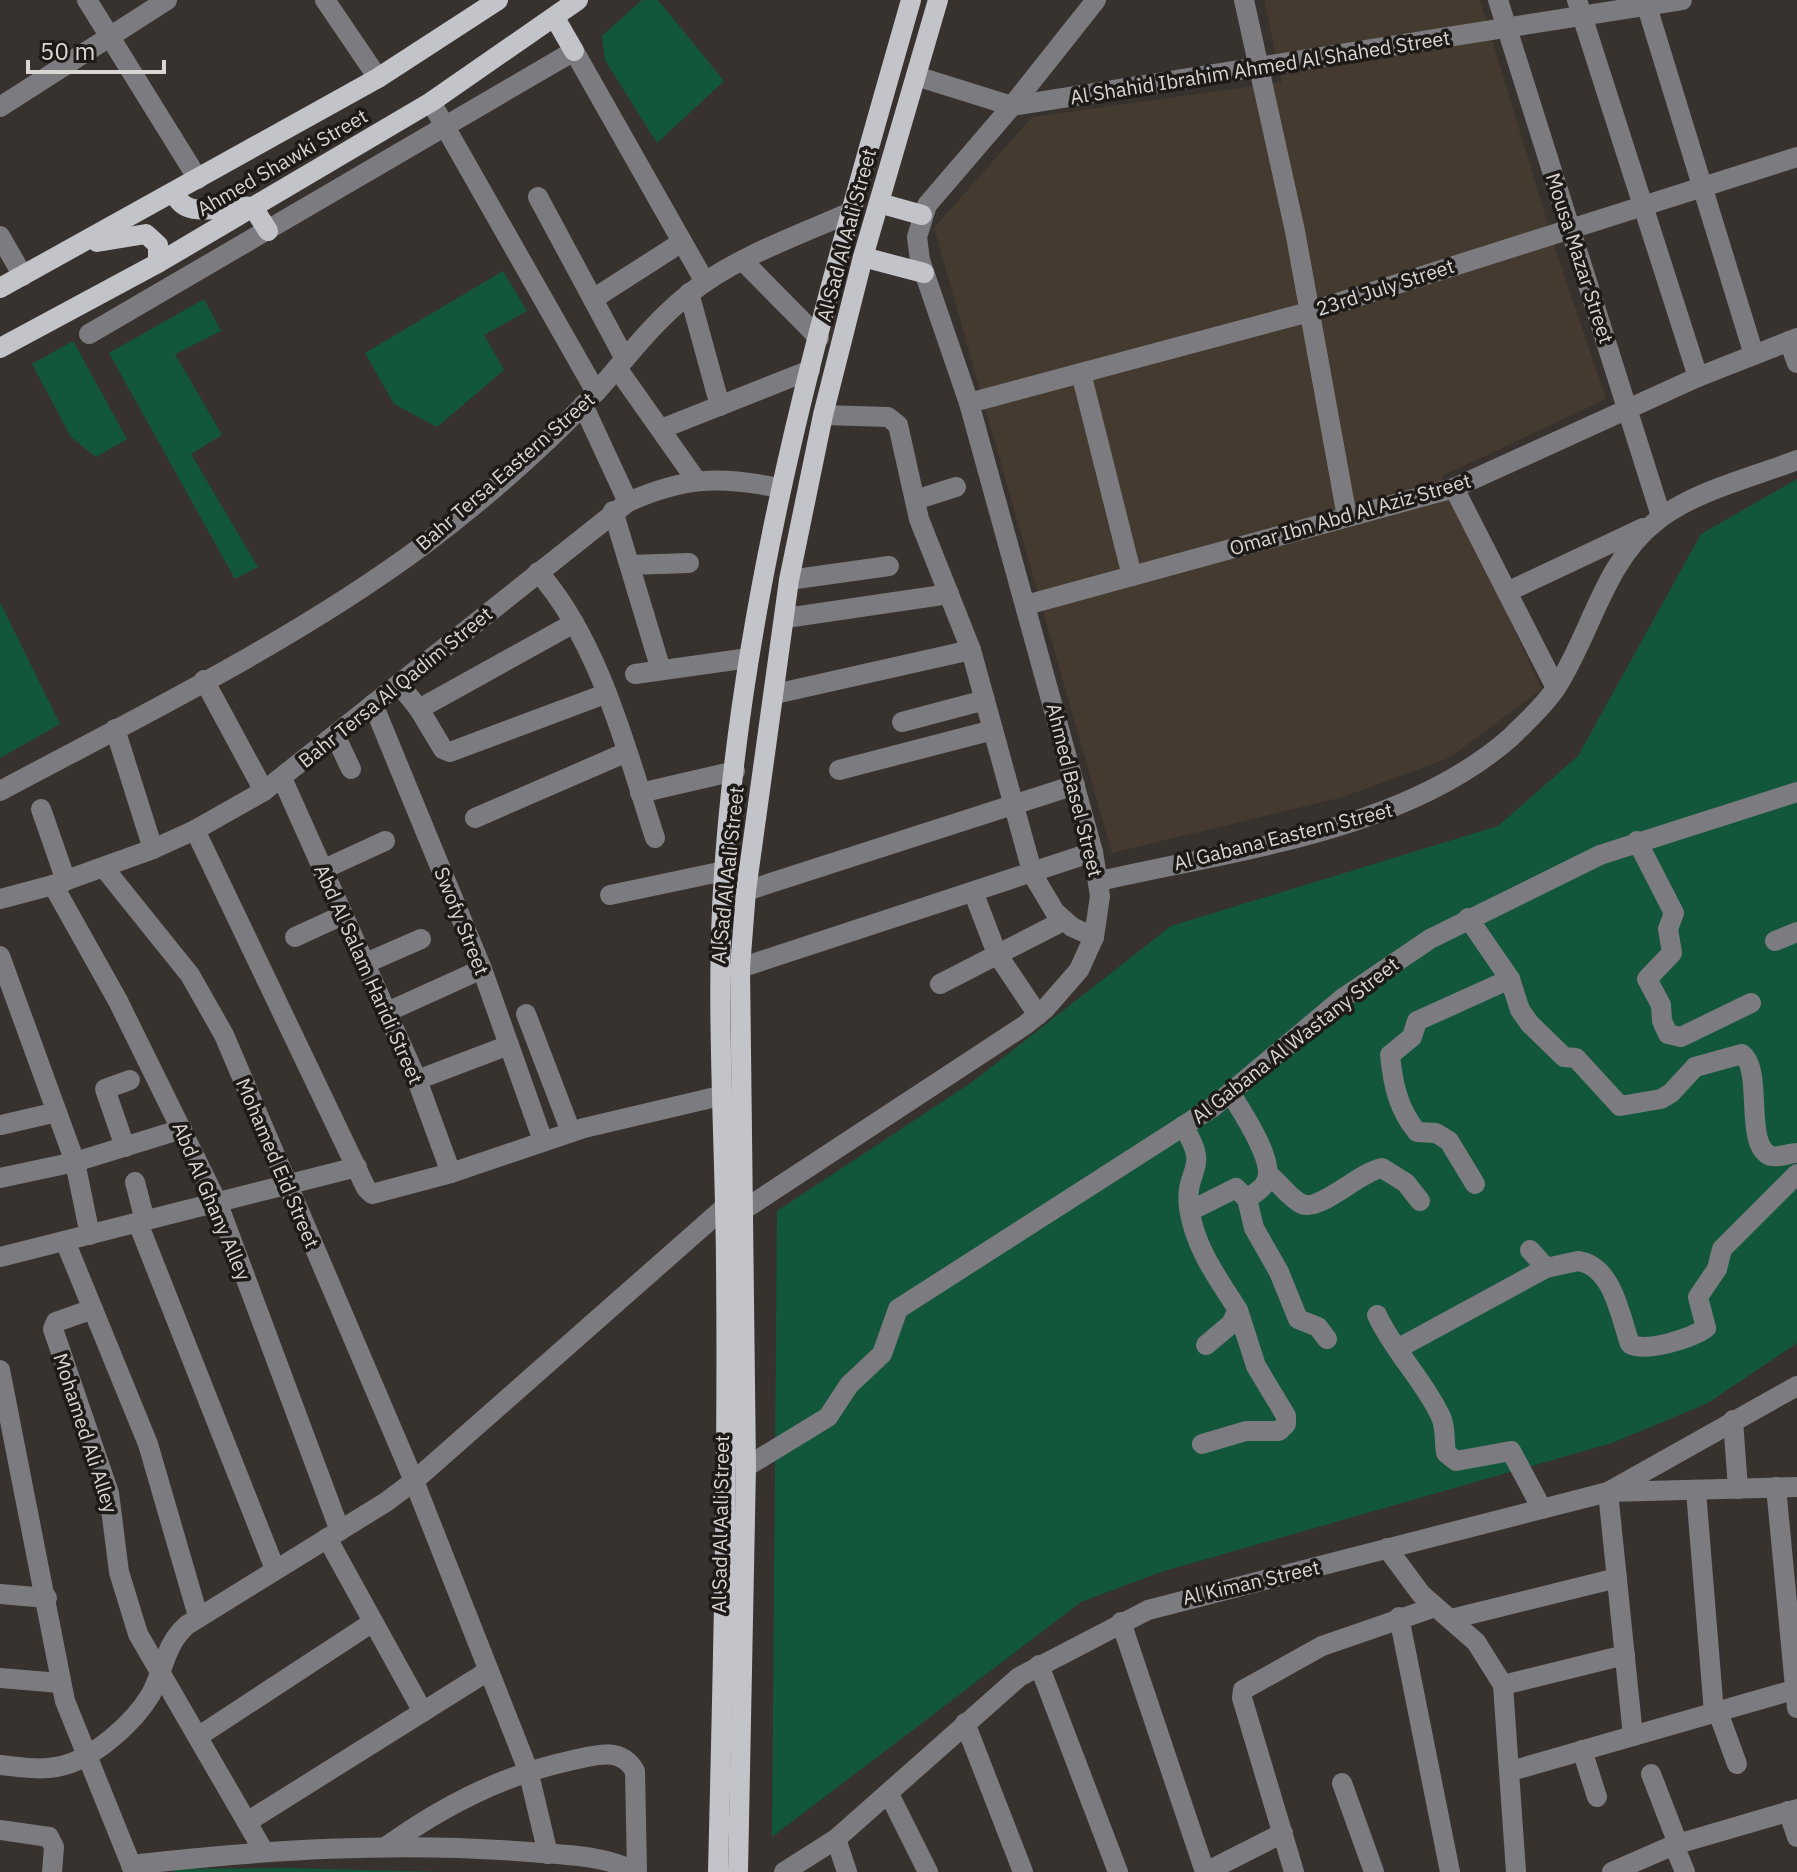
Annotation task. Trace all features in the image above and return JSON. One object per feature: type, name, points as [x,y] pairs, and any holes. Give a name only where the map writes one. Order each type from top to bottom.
[{"type":"main road","name":"Ahmed Shawki Street","points":[[0,288],[378,78],[498,0]]},
{"type":"main road","name":"Ahmed Shawki Street","points":[[0,348],[158,263],[431,102],[578,0]]},
{"type":"main road","name":"Al Sad Al Aali Street","points":[[738,1872],[746,1467],[736,1208],[724,1095],[721,962],[724,871],[761,573],[851,212],[911,0]]},
{"type":"main road","name":"Al Sad Al Aali Street","points":[[718,1872],[740,968],[746,891],[789,580],[823,415],[863,257],[938,0]]},
{"type":"main road","points":[[555,18],[574,51]]},
{"type":"main road","points":[[174,192],[180,204],[192,211],[227,205],[253,207],[268,231]]},
{"type":"main road","points":[[879,203],[922,215]]},
{"type":"main road","points":[[80,245],[146,234],[158,245],[158,263]]},
{"type":"main road","points":[[863,257],[924,273]]},
{"type":"main road","points":[[761,573],[774,583],[789,580]]},
{"type":"main road","points":[[756,609],[772,604],[786,616]]},
{"type":"street","points":[[87,0],[198,179]]},
{"type":"street","points":[[0,107],[167,0]]},
{"type":"street","points":[[325,0],[378,78]]},
{"type":"street","points":[[922,215],[934,195],[1012,106],[1096,0]]},
{"type":"street","points":[[1244,0],[1309,312],[1347,517]]},
{"type":"street","name":"Mousa Mazar Street","points":[[1498,0],[1627,408],[1656,521]]},
{"type":"street","name":"Al Shahid Ibrahim Ahmed Al Shahed Street","points":[[1012,106],[1258,65],[1507,29],[1580,8],[1682,0]]},
{"type":"street","points":[[1647,3],[1754,355]]},
{"type":"street","points":[[1580,8],[1698,377]]},
{"type":"street","points":[[89,334],[574,51],[682,242],[697,288],[720,406]]},
{"type":"street","points":[[916,76],[1012,106]]},
{"type":"street","points":[[431,102],[589,398],[620,506],[630,565],[661,670]]},
{"type":"street","name":"23rd July Street","points":[[969,403],[1309,312],[1797,157]]},
{"type":"street","points":[[538,197],[593,299],[621,363],[696,480]]},
{"type":"street","name":"Bahr Tersa Eastern Street","points":[[0,791],[320,613],[426,543],[589,398],[697,288],[743,261],[851,212]]},
{"type":"street","name":"Ahmed Basel Street","points":[[86,1757],[151,1695],[177,1634],[198,1616],[414,1481],[736,1208],[1038,1015],[1079,970],[1094,937],[1100,881],[969,403],[924,273],[917,237],[922,215]]},
{"type":"street","points":[[0,236],[23,276]]},
{"type":"street","points":[[593,299],[682,242]]},
{"type":"street","points":[[743,261],[819,338]]},
{"type":"street","points":[[1793,339],[1797,363]]},
{"type":"street","name":"Omar Ibn Abd Al Aziz Street","points":[[1026,605],[1454,488],[1627,408],[1793,339]]},
{"type":"street","points":[[661,429],[810,370]]},
{"type":"street","points":[[1081,373],[1132,576]]},
{"type":"street","points":[[823,415],[888,417],[895,422],[915,500],[971,650],[1033,875],[1041,894],[1063,921],[1094,937]]},
{"type":"street","name":"Al Gabana Eastern Street","points":[[1100,881],[1393,810],[1425,795],[1486,757],[1556,688],[1624,557],[1656,521],[1686,503],[1797,460]]},
{"type":"street","name":"Bahr Tersa Al Qadim Street","points":[[0,899],[60,883],[153,849],[195,830],[264,791],[620,506],[662,487],[696,480],[731,479],[780,488]]},
{"type":"street","points":[[915,500],[956,487]]},
{"type":"street","points":[[1454,488],[1556,688]]},
{"type":"street","points":[[1507,592],[1656,521]]},
{"type":"street","points":[[630,565],[689,563]]},
{"type":"street","points":[[789,580],[889,566]]},
{"type":"street","points":[[538,572],[574,623],[627,752],[655,838]]},
{"type":"street","points":[[786,616],[949,594]]},
{"type":"street","points":[[419,709],[574,623]]},
{"type":"street","points":[[775,694],[971,650]]},
{"type":"street","points":[[635,674],[749,658]]},
{"type":"street","points":[[204,680],[264,791]]},
{"type":"street","points":[[399,684],[447,752],[605,694]]},
{"type":"street","points":[[902,722],[985,700]]},
{"type":"street","name":"Swofy Street","points":[[373,704],[482,969],[543,1141]]},
{"type":"street","points":[[115,729],[153,849]]},
{"type":"street","points":[[839,770],[993,730]]},
{"type":"street","points":[[335,735],[351,769]]},
{"type":"street","points":[[475,818],[627,752]]},
{"type":"street","points":[[640,793],[735,771]]},
{"type":"street","name":"Abd Al Salam Haridi Street","points":[[282,778],[417,1080],[451,1173]]},
{"type":"street","points":[[746,891],[1075,785]]},
{"type":"street","name":"Al Gabana Al Wastany Street","points":[[746,1467],[821,1423],[834,1411],[849,1385],[882,1354],[898,1309],[1231,1094],[1343,998],[1386,967],[1468,918],[1637,841],[1797,792]]},
{"type":"street","name":"Abd Al Ghany Alley","points":[[41,809],[60,883],[218,1204],[333,1534],[373,1622],[423,1712]]},
{"type":"street","points":[[195,830],[366,1188],[377,1194],[451,1173],[571,1132],[724,1095]]},
{"type":"street","points":[[322,870],[385,841]]},
{"type":"street","points":[[1637,841],[1674,913],[1668,929],[1672,953],[1647,979],[1661,1005],[1662,1021],[1668,1034],[1681,1037],[1751,1003]]},
{"type":"street","points":[[740,968],[1033,875],[1093,852]]},
{"type":"street","name":"Mohamed Eid Street","points":[[104,868],[176,957],[208,1004],[414,1481],[528,1770],[548,1854]]},
{"type":"street","points":[[610,895],[724,871]]},
{"type":"street","points":[[974,894],[997,954],[1038,1015]]},
{"type":"street","points":[[295,937],[343,915]]},
{"type":"street","points":[[1468,918],[1510,979],[1520,1010],[1530,1024],[1564,1057],[1576,1058],[1620,1106],[1661,1099],[1671,1093],[1695,1067],[1737,1054],[1746,1057],[1756,1128],[1766,1151],[1775,1157],[1797,1153]]},
{"type":"street","points":[[940,984],[1063,921]]},
{"type":"street","points":[[1775,941],[1797,932]]},
{"type":"street","points":[[366,963],[421,939]]},
{"type":"street","points":[[0,956],[75,1162],[90,1235]]},
{"type":"street","points":[[387,1012],[482,969]]},
{"type":"street","points":[[1475,1184],[1449,1141],[1436,1133],[1417,1132],[1405,1118],[1393,1078],[1390,1055],[1412,1037],[1417,1021],[1510,979]]},
{"type":"street","points":[[526,1014],[571,1132]]},
{"type":"street","points":[[417,1080],[509,1045]]},
{"type":"street","points":[[125,1147],[105,1089],[130,1080]]},
{"type":"street","points":[[1231,1094],[1262,1147],[1268,1174],[1262,1188],[1247,1199]]},
{"type":"street","points":[[1,1125],[57,1112]]},
{"type":"street","points":[[1183,1126],[1198,1156],[1198,1167],[1187,1188],[1197,1245],[1238,1310],[1256,1366],[1286,1416],[1286,1424],[1279,1431],[1246,1431],[1202,1444]]},
{"type":"street","points":[[0,1178],[75,1162],[182,1129]]},
{"type":"street","points":[[0,1257],[357,1167]]},
{"type":"street","points":[[1268,1174],[1303,1205],[1317,1205],[1348,1183],[1382,1168],[1406,1183],[1420,1201]]},
{"type":"street","points":[[1397,1349],[1546,1268],[1586,1262],[1611,1286],[1630,1344],[1637,1348],[1677,1342],[1706,1328],[1698,1297],[1717,1269],[1722,1249],[1797,1174]]},
{"type":"street","points":[[135,1182],[161,1310],[275,1569]]},
{"type":"street","points":[[1190,1211],[1236,1188],[1247,1199],[1254,1228],[1279,1272],[1298,1319],[1318,1327],[1327,1339]]},
{"type":"street","points":[[65,1241],[148,1444],[198,1616]]},
{"type":"street","points":[[1530,1250],[1546,1268]]},
{"type":"street","name":"Mohamed Ali Alley","points":[[93,1309],[56,1322],[53,1329],[109,1493],[119,1572],[130,1614],[160,1672]]},
{"type":"street","points":[[1206,1345],[1231,1324],[1238,1310]]},
{"type":"street","points":[[1377,1315],[1443,1419],[1446,1453],[1456,1461],[1511,1451],[1542,1509]]},
{"type":"street","points":[[0,1370],[47,1598],[60,1683],[70,1720],[133,1869],[263,1850],[387,1846],[548,1854],[617,1862],[636,1872],[637,1779],[631,1764],[610,1753],[528,1770],[450,1806],[387,1846]]},
{"type":"street","points":[[1633,1736],[1608,1492],[1797,1386]]},
{"type":"street","points":[[1733,1420],[1738,1489]]},
{"type":"street","points":[[1511,1771],[1716,1712],[1795,1699],[1776,1487]]},
{"type":"street","name":"Al Kiman Street","points":[[787,1871],[836,1839],[1000,1692],[1039,1665],[1121,1622],[1176,1600],[1281,1578],[1608,1492],[1797,1487]]},
{"type":"street","points":[[1696,1491],[1716,1712],[1737,1764]]},
{"type":"street","points":[[1387,1548],[1408,1579],[1487,1655],[1503,1685],[1516,1872]]},
{"type":"street","points":[[1294,1872],[1243,1690],[1322,1646],[1399,1617],[1443,1613],[1617,1578]]},
{"type":"street","points":[[0,1594],[47,1598]]},
{"type":"street","points":[[1399,1617],[1450,1872]]},
{"type":"street","points":[[199,1736],[373,1622]]},
{"type":"street","points":[[1121,1622],[1206,1872],[1283,1833]]},
{"type":"street","points":[[1503,1685],[1625,1655]]},
{"type":"street","points":[[1039,1665],[1118,1872]]},
{"type":"street","points":[[247,1822],[488,1671]]},
{"type":"street","points":[[160,1672],[263,1850]]},
{"type":"street","points":[[0,1678],[60,1683]]},
{"type":"street","points":[[965,1723],[1023,1872]]},
{"type":"street","points":[[1582,1750],[1597,1797]]},
{"type":"street","points":[[0,1765],[49,1768],[86,1757]]},
{"type":"street","points":[[1651,1774],[1685,1872]]},
{"type":"street","points":[[1342,1783],[1374,1872]]},
{"type":"street","points":[[889,1794],[928,1872]]},
{"type":"street","points":[[1612,1872],[1676,1845],[1792,1810],[1797,1837]]},
{"type":"street","points":[[0,1830],[49,1837],[54,1847],[52,1872]]},
{"type":"street","points":[[836,1839],[847,1872]]},
{"type":"shaded area","points":[[1264,0],[1480,0],[1557,254],[1606,399],[1442,476],[1542,689],[1449,758],[1343,797],[1112,853],[934,228],[1032,117],[1282,82]]},
{"type":"green space","points":[[642,0],[658,0],[724,81],[657,143],[605,60],[602,36]]},
{"type":"green space","points":[[503,271],[527,311],[484,335],[504,370],[437,427],[394,404],[365,353]]},
{"type":"green space","points":[[204,299],[221,331],[175,354],[222,435],[191,454],[258,567],[235,579],[109,353]]},
{"type":"green space","points":[[73,341],[127,439],[96,457],[71,437],[32,364]]},
{"type":"green space","points":[[1797,479],[1797,1343],[1708,1403],[1612,1443],[1161,1572],[1081,1602],[772,1837],[777,1211],[972,1082],[1171,926],[1498,826],[1578,756],[1701,534]]},
{"type":"green space","points":[[0,602],[60,724],[0,758]]},
{"type":"green space","points":[[175,1869],[444,1872],[174,1872]]}]
